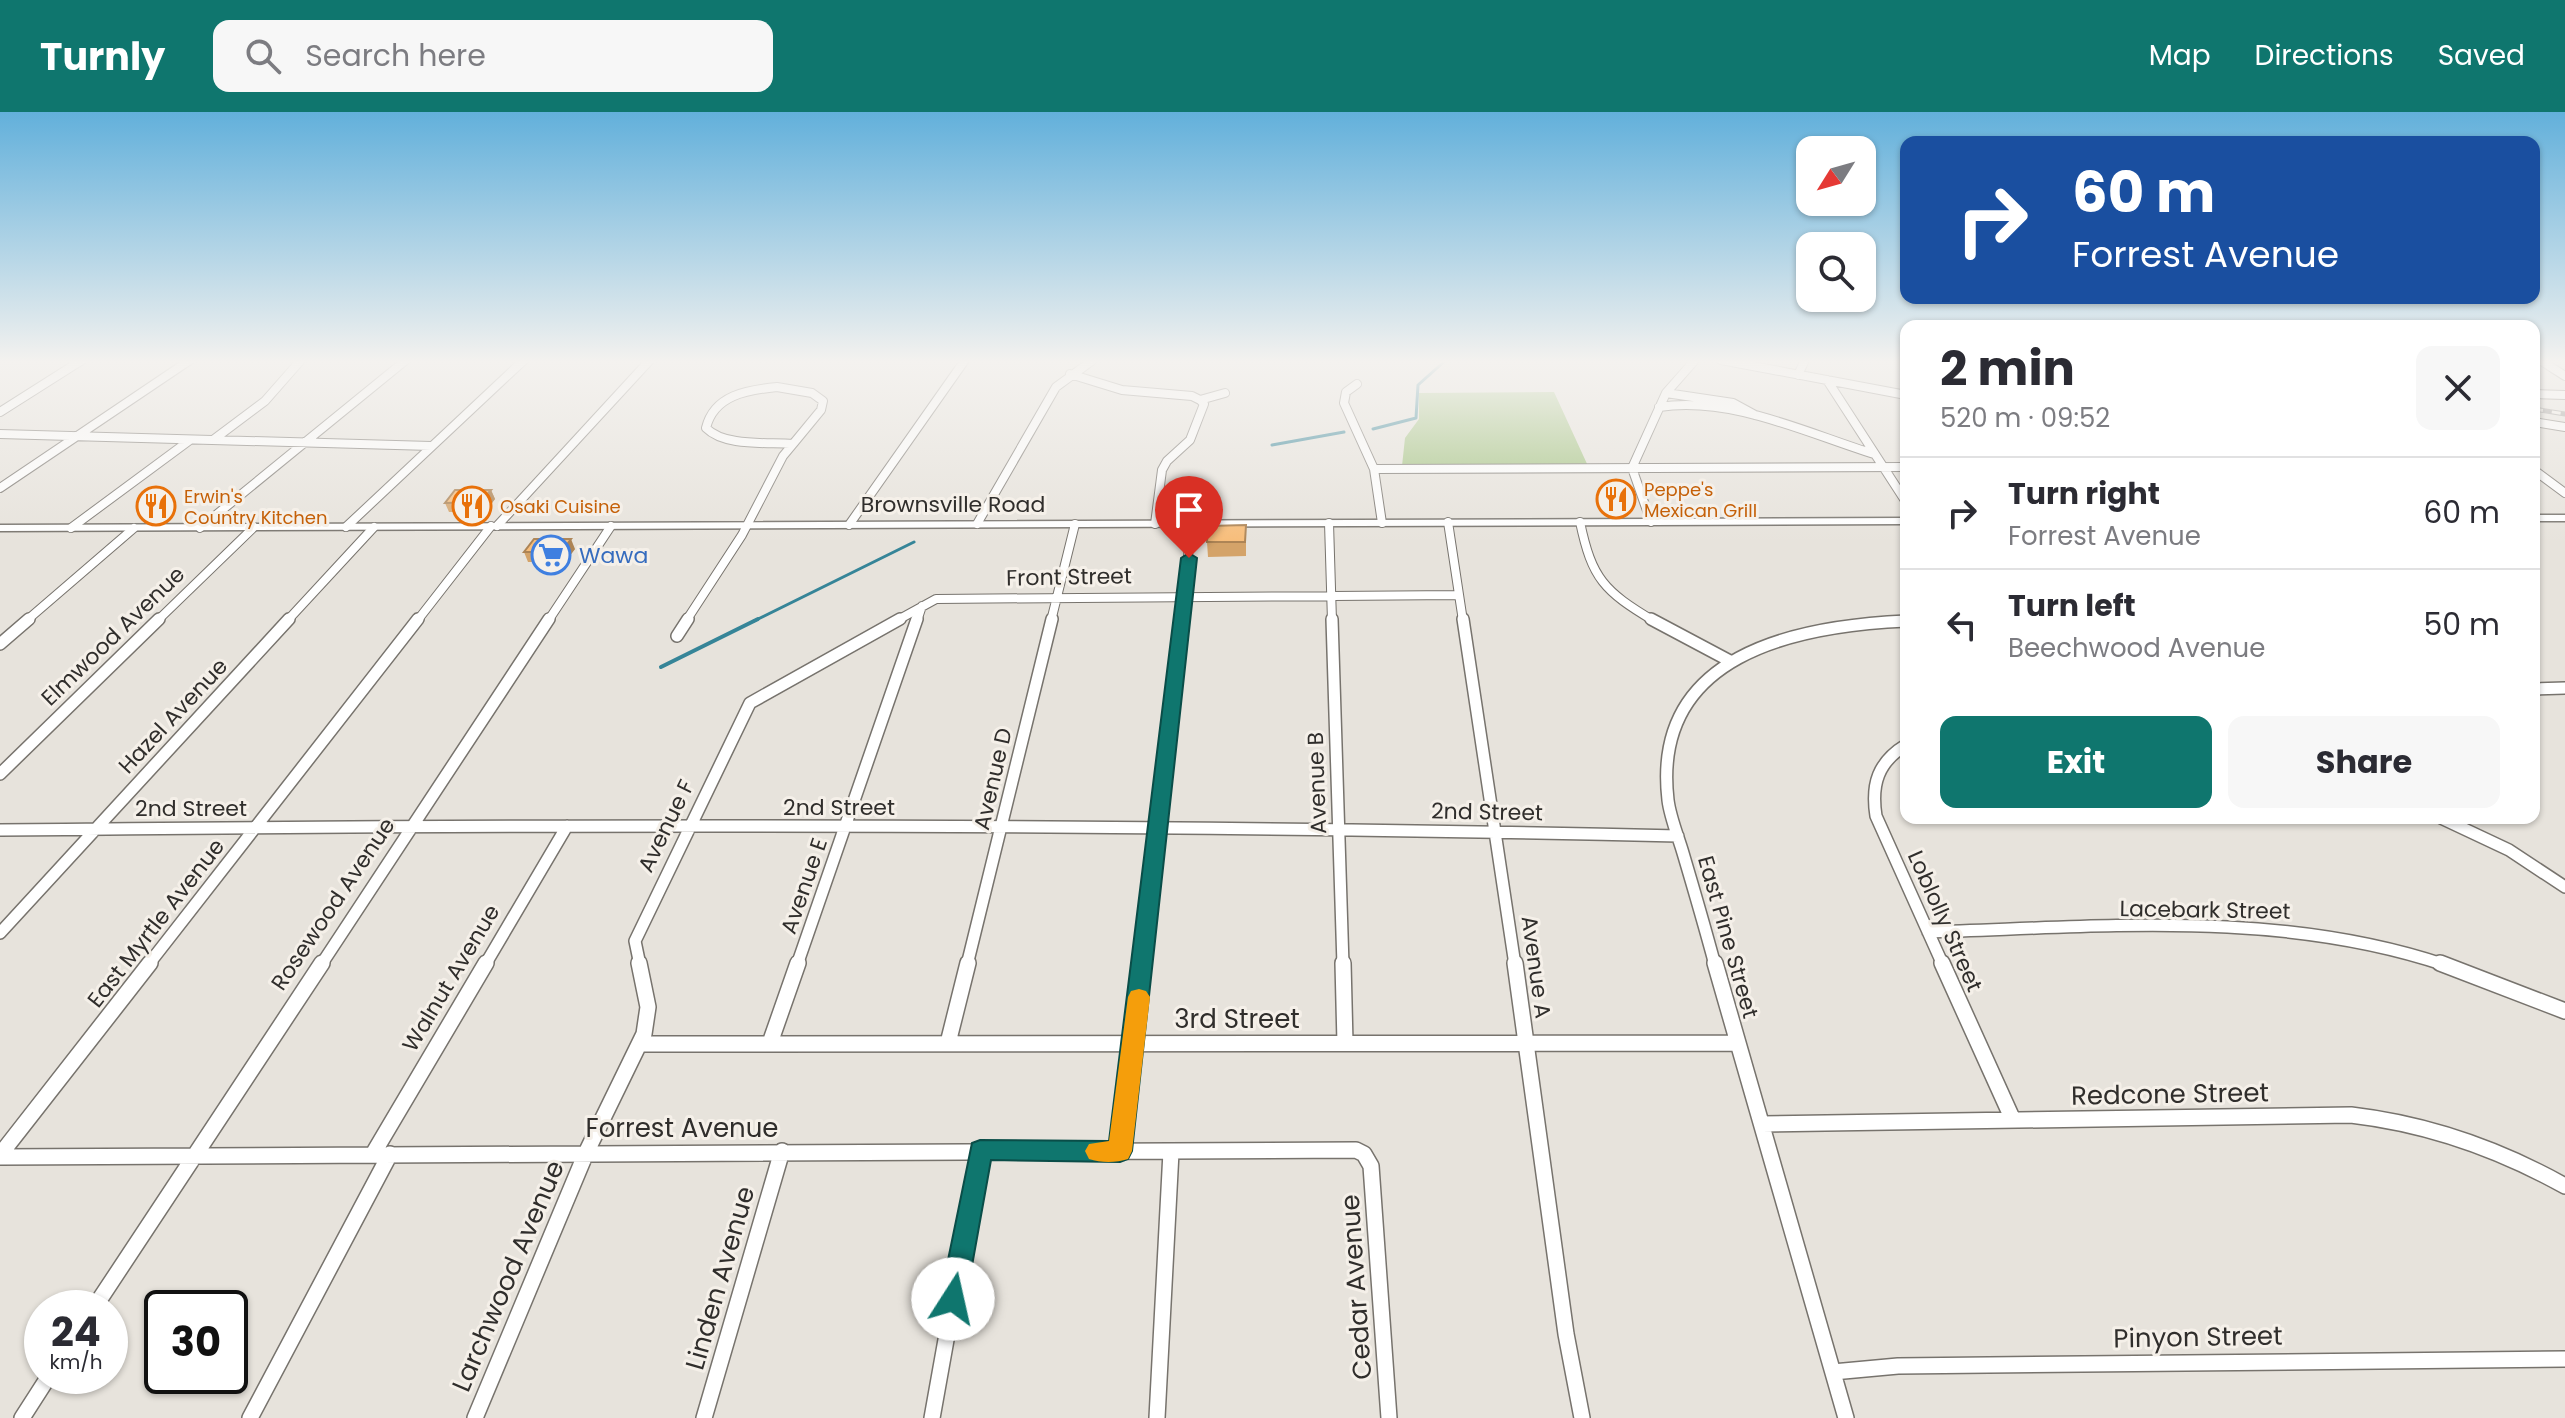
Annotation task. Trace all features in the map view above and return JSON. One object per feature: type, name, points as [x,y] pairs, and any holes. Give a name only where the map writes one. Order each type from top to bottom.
[{"type":"street","points":[[0,488],[100,421]]},
{"type":"street","points":[[213,440],[238,421]]},
{"type":"street","points":[[200,528],[331,421]]},
{"type":"street","points":[[346,527],[458,421]]},
{"type":"street","name":"East Myrtle Avenue","points":[[0,1156],[494,526],[593,421]]},
{"type":"street","points":[[707,421],[708,432],[720,437],[793,444]]},
{"type":"street","points":[[677,636],[747,525],[778,465],[811,421]]},
{"type":"street","points":[[849,525],[922,421]]},
{"type":"street","points":[[977,524],[1036,421]]},
{"type":"street","points":[[1155,524],[1162,470],[1167,461],[1190,440],[1197,421]]},
{"type":"street","points":[[1352,421],[1374,469],[1382,523]]},
{"type":"street","points":[[1651,522],[1632,468],[1653,421]]},
{"type":"street","points":[[1764,421],[1874,454]]},
{"type":"street","points":[[1853,421],[1900,493]]},
{"type":"street","points":[[2540,423],[2565,427]]},
{"type":"street","points":[[0,434],[431,446]]},
{"type":"street","points":[[71,528],[190,439]]},
{"type":"street","points":[[1374,469],[1900,467]]},
{"type":"street","points":[[2540,474],[2565,493]]},
{"type":"street","points":[[2540,518],[2565,518]]},
{"type":"street","name":"Brownsville Road","points":[[0,528],[1900,521]]},
{"type":"street","name":"Avenue A","points":[[1448,522],[1527,1045],[1566,1334],[1582,1418]]},
{"type":"street","points":[[1580,522],[1590,565],[1608,590],[1730,661]]},
{"type":"street","name":"Avenue B","points":[[1329,523],[1345,1043]]},
{"type":"street","name":"Avenue D","points":[[948,1043],[1075,524]]},
{"type":"street","points":[[1120,1151],[1191,524]]},
{"type":"street","name":"Rosewood Avenue","points":[[106,1290],[611,526]]},
{"type":"street","name":"Elmwood Avenue","points":[[0,774],[254,527]]},
{"type":"street","name":"Hazel Avenue","points":[[0,933],[374,527]]},
{"type":"street","points":[[0,644],[134,528]]},
{"type":"street","name":"Front Street","points":[[922,606],[944,598],[1458,595]]},
{"type":"street","name":"Avenue F","points":[[586,1153],[640,1044],[648,1007],[635,941],[750,703],[922,606]]},
{"type":"street","name":"Avenue E","points":[[770,1043],[922,606]]},
{"type":"street","name":"East Pine Street","points":[[1846,1418],[1678,836],[1665,780],[1665,756],[1670,734],[1695,689],[1730,661],[1778,638],[1812,629],[1900,621]]},
{"type":"street","points":[[2540,689],[2565,688]]},
{"type":"street","name":"Loblolly Street","points":[[1900,750],[1881,765],[1875,778],[1873,802],[1876,816],[2013,1120]]},
{"type":"street","points":[[2464,824],[2534,864],[2565,887]]},
{"type":"street","name":"Walnut Avenue","points":[[373,1154],[567,826]]},
{"type":"street","name":"2nd Street","points":[[0,830],[1002,827],[1495,831],[1678,836]]},
{"type":"street","name":"Lacebark Street","points":[[1928,932],[2151,926],[2256,927],[2307,933],[2448,965],[2565,1011]]},
{"type":"street","name":"3rd Street","points":[[640,1044],[1737,1043]]},
{"type":"street","name":"Redcone Street","points":[[1762,1124],[2351,1115],[2412,1122],[2487,1147],[2565,1186]]},
{"type":"street","points":[[932,1418],[980,1150]]},
{"type":"street","name":"Forrest Avenue","points":[[0,1156],[980,1150],[1356,1150],[1364,1154]]},
{"type":"street","name":"Linden Avenue","points":[[704,1418],[782,1151]]},
{"type":"street","points":[[1157,1418],[1171,1152]]},
{"type":"street","name":"Larchwood Avenue","points":[[475,1418],[586,1153]]},
{"type":"street","points":[[250,1418],[390,1154]]},
{"type":"street","name":"Cedar Avenue","points":[[1364,1154],[1371,1166],[1389,1418]]},
{"type":"street","name":"Pinyon Street","points":[[1833,1372],[1898,1366],[2565,1359]]},
{"type":"street","points":[[22,1418],[37,1394]]},
{"type":"green space","points":[[1418,421],[1567,421],[1588,466],[1402,466],[1405,438]]},
{"type":"building","points":[[1612,486],[1623,486],[1627,497],[1616,497]]},
{"type":"building","points":[[455,490],[491,490],[480,502],[445,503]]},
{"type":"building","points":[[1246,525],[1245,542],[1207,542],[1208,526]]},
{"type":"building","points":[[534,539],[571,539],[561,552],[524,552]]},
{"type":"waterway","points":[[1373,429],[1404,421]]},
{"type":"waterway","points":[[1272,445],[1344,432]]},
{"type":"waterway","points":[[754,621],[914,542]]},
{"type":"waterway","points":[[661,667],[758,619]]},
{"type":"slow traffic","points":[[1097,1151],[1120,1151],[1139,997]]},
{"type":"place","name":"Peppe's Mexican Grill","points":[[1616,499]]},
{"type":"place","name":"Erwin's Country Kitchen","points":[[156,506]]},
{"type":"place","name":"Osaki Cuisine","points":[[472,506]]},
{"type":"place","name":"Wawa","points":[[551,555]]},
{"type":"route","points":[[953,1299],[980,1150],[1120,1151],[1189,558]]}]
